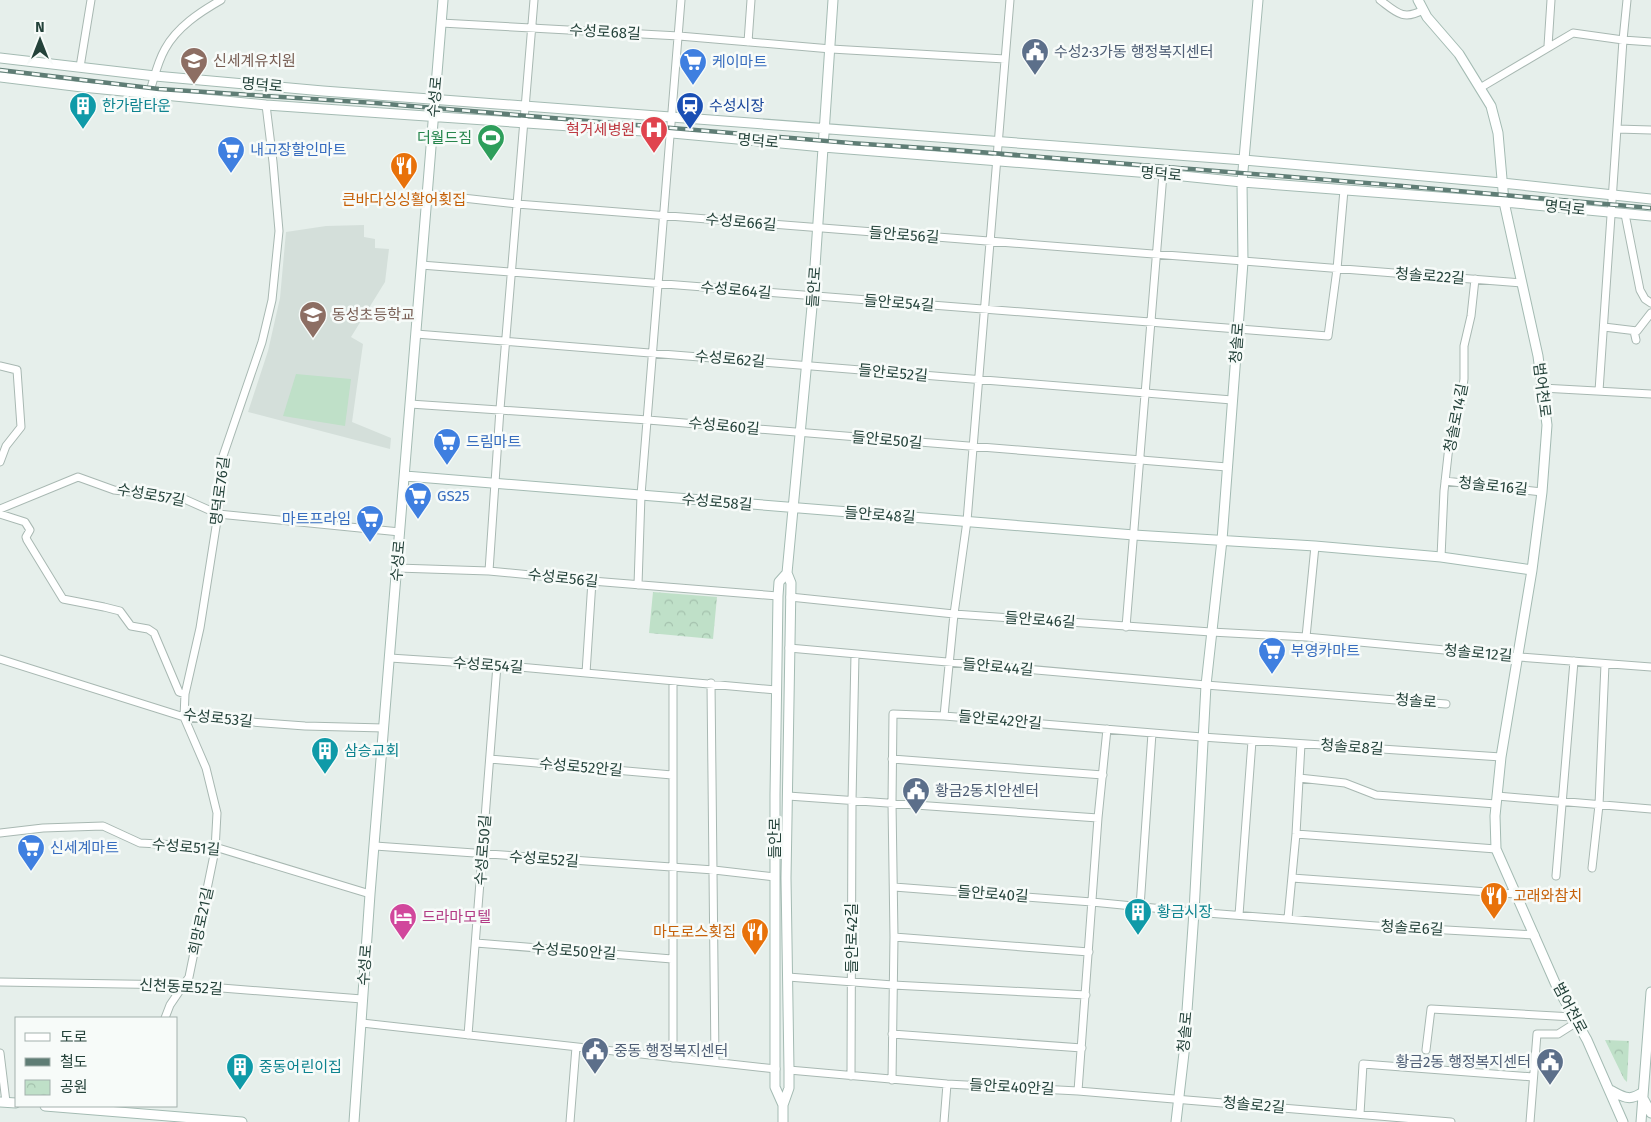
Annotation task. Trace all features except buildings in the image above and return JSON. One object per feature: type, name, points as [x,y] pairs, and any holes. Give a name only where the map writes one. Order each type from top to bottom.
[{"type":"main road","name":"수성로","points":[[354,1122],[370,894],[442,0]]},
{"type":"main road","name":"들안로","points":[[783,1105],[789,1088],[786,878],[791,583],[787,573],[813,296],[833,0]]},
{"type":"main road","name":"청솔로","points":[[1176,1122],[1184,1053],[1194,912],[1206,685],[1222,540],[1238,329],[1242,262],[1242,182],[1258,0]]},
{"type":"main road","name":"범어천로","points":[[1418,0],[1422,10],[1459,54],[1491,106],[1498,133],[1504,202],[1538,356],[1547,425],[1542,492],[1532,570],[1501,757],[1497,800],[1496,849],[1536,935],[1556,985],[1587,1040],[1623,1122]]},
{"type":"main road","name":"명덕로","points":[[0,58],[155,76],[673,118],[1244,160],[1502,183],[1651,199]]},
{"type":"main road","name":"명덕로","points":[[0,77],[149,94],[266,104],[672,133],[1242,182],[1504,202],[1651,216]]},
{"type":"main road","name":"수성로58길","points":[[404,476],[792,508]]},
{"type":"main road","name":"들안로48길","points":[[792,508],[1134,535],[1222,540]]},
{"type":"main road","points":[[1222,540],[1441,557],[1532,570]]},
{"type":"main road","name":"들안로","points":[[784,1122],[783,1105],[776,1087],[776,690],[778,596],[780,582],[787,573]]},
{"type":"main road","points":[[1641,1122],[1651,992]]},
{"type":"main road","points":[[1610,1090],[1629,1098],[1643,1095]]},
{"type":"main road","points":[[1643,1095],[1644,1104],[1651,1113]]},
{"type":"main road","points":[[67,1107],[133,1110],[214,1121],[242,1122]]},
{"type":"street","points":[[80,67],[91,0]]},
{"type":"street","points":[[149,94],[165,48],[175,34],[190,21],[221,0]]},
{"type":"street","points":[[488,571],[534,0]]},
{"type":"street","points":[[638,585],[641,495],[672,133],[681,0]]},
{"type":"street","points":[[748,42],[751,0]]},
{"type":"street","points":[[944,716],[954,614],[967,522],[1010,0]]},
{"type":"street","points":[[1380,0],[1405,16],[1414,15],[1422,10]]},
{"type":"street","points":[[1548,46],[1551,0]]},
{"type":"street","points":[[1599,391],[1627,0]]},
{"type":"street","name":"수성로68길","points":[[441,23],[678,36],[831,49],[1005,59]]},
{"type":"street","points":[[1480,88],[1548,46],[1573,33],[1651,42]]},
{"type":"street","name":"명덕로76길","points":[[215,847],[217,814],[206,768],[184,718],[185,694],[200,628],[218,514],[223,456],[262,342],[272,300],[279,230],[266,104]]},
{"type":"street","points":[[1617,129],[1651,130]]},
{"type":"street","points":[[1126,627],[1163,174]]},
{"type":"street","points":[[1337,269],[1344,190]]},
{"type":"street","name":"수성로66길","points":[[427,194],[517,204],[818,229]]},
{"type":"street","points":[[1625,214],[1640,290],[1645,299],[1651,303]]},
{"type":"street","name":"들안로56길","points":[[818,229],[1242,262]]},
{"type":"street","name":"청솔로22길","points":[[1242,262],[1522,283]]},
{"type":"street","name":"수성로64길","points":[[421,265],[813,296]]},
{"type":"street","name":"들안로54길","points":[[813,296],[1328,336],[1337,269]]},
{"type":"street","name":"청솔로14길","points":[[1441,557],[1445,481],[1452,429],[1461,401],[1464,379],[1464,346],[1471,316],[1474,280]]},
{"type":"street","points":[[1604,327],[1634,331],[1640,328],[1651,313]]},
{"type":"street","points":[[1634,331],[1636,340]]},
{"type":"street","name":"수성로62길","points":[[416,334],[807,366]]},
{"type":"street","points":[[0,366],[17,370],[21,427],[6,446],[0,462]]},
{"type":"street","name":"들안로52길","points":[[807,366],[1232,400]]},
{"type":"street","points":[[1542,388],[1651,394]]},
{"type":"street","name":"수성로60길","points":[[410,404],[801,432]]},
{"type":"street","name":"들안로50길","points":[[801,432],[1227,467]]},
{"type":"street","name":"수성로57길","points":[[0,509],[78,477],[114,490],[182,498],[218,514],[400,532]]},
{"type":"street","name":"청솔로16길","points":[[1445,481],[1542,492]]},
{"type":"street","points":[[0,514],[25,522],[30,530],[26,537],[27,540],[63,599],[120,611],[131,626],[148,629],[154,633],[179,692],[185,694]]},
{"type":"street","points":[[1306,637],[1315,546]]},
{"type":"street","name":"수성로56길","points":[[397,568],[488,571],[592,582],[778,596]]},
{"type":"street","points":[[586,673],[592,582]]},
{"type":"street","name":"들안로46길","points":[[790,597],[954,614],[1211,632]]},
{"type":"street","name":"청솔로12길","points":[[1211,632],[1306,637],[1651,667]]},
{"type":"street","name":"들안로44길","points":[[789,648],[1206,685]]},
{"type":"street","name":"들안로42길","points":[[851,1076],[852,801],[855,654]]},
{"type":"street","name":"수성로54길","points":[[390,658],[496,665],[776,690]]},
{"type":"street","name":"수성로53길","points":[[0,659],[141,702],[184,718],[305,726],[384,728]]},
{"type":"street","points":[[1556,876],[1574,661]]},
{"type":"street","points":[[1592,868],[1599,805],[1605,664]]},
{"type":"street","name":"수성로50길","points":[[468,1035],[496,665]]},
{"type":"street","points":[[673,681],[673,1058]]},
{"type":"street","points":[[711,684],[715,1062]]},
{"type":"street","name":"청솔로","points":[[1206,685],[1446,704]]},
{"type":"street","name":"들안로42안길","points":[[892,803],[893,714],[944,716],[1202,737]]},
{"type":"street","points":[[1078,1091],[1098,818],[1107,729]]},
{"type":"street","points":[[1140,907],[1152,733]]},
{"type":"street","name":"청솔로8길","points":[[1202,737],[1501,757]]},
{"type":"street","points":[[1239,915],[1252,741]]},
{"type":"street","points":[[1288,918],[1296,834],[1301,744]]},
{"type":"street","name":"수성로52안길","points":[[490,759],[672,775]]},
{"type":"street","points":[[892,759],[1103,775]]},
{"type":"street","points":[[1299,778],[1345,784],[1376,795],[1562,802],[1651,809]]},
{"type":"street","points":[[788,796],[1098,818]]},
{"type":"street","points":[[789,1070],[892,1080],[894,887],[892,803]]},
{"type":"street","name":"수성로51길","points":[[0,833],[43,828],[103,826],[140,843],[215,847],[370,894]]},
{"type":"street","points":[[1296,834],[1496,849]]},
{"type":"street","name":"수성로52길","points":[[375,846],[714,870],[775,877]]},
{"type":"street","name":"희망로21길","points":[[165,1017],[170,1005],[189,977],[215,847]]},
{"type":"street","points":[[1292,878],[1516,894]]},
{"type":"street","name":"들안로40길","points":[[894,887],[1092,902]]},
{"type":"street","points":[[1092,902],[1194,912]]},
{"type":"street","name":"청솔로6길","points":[[1194,912],[1536,935]]},
{"type":"street","points":[[894,937],[1089,952]]},
{"type":"street","name":"수성로50안길","points":[[476,943],[672,958]]},
{"type":"street","points":[[788,977],[893,985],[1086,995]]},
{"type":"street","name":"신천동로52길","points":[[0,982],[184,985],[362,999]]},
{"type":"street","points":[[1426,1050],[1431,1010],[1575,1019]]},
{"type":"street","points":[[1530,1122],[1537,1034],[1558,1034],[1575,1019]]},
{"type":"street","points":[[362,1023],[776,1069]]},
{"type":"street","points":[[892,1034],[1082,1048]]},
{"type":"street","points":[[570,1122],[576,1047]]},
{"type":"street","points":[[0,1053],[3,1102]]},
{"type":"street","points":[[1360,1114],[1363,1064],[1534,1077]]},
{"type":"street","name":"들안로40안길","points":[[892,1080],[1178,1099]]},
{"type":"street","points":[[944,1122],[947,1084]]},
{"type":"street","name":"청솔로2길","points":[[1178,1099],[1360,1114],[1409,1120],[1451,1122]]},
{"type":"shaded area","name":"동성초등학교","points":[[364,225],[364,237],[375,239],[375,248],[389,249],[385,282],[351,337],[363,344],[352,422],[391,438],[390,449],[248,412],[268,351],[280,298],[286,232],[326,226]]},
{"type":"green space","points":[[296,374],[351,379],[345,426],[283,416]]},
{"type":"green space","points":[[653,592],[717,597],[713,639],[649,633]]},
{"type":"green space","points":[[1605,1040],[1629,1041],[1627,1082],[1624,1079]]},
{"type":"railway","points":[[0,70],[159,89],[375,103],[850,143],[1391,185],[1651,208]]},
{"type":"place","name":"수성2·3가동 행정복지센터","points":[[1035,76]]},
{"type":"place","name":"신세계유치원","points":[[194,85]]},
{"type":"place","name":"케이마트","points":[[693,86]]},
{"type":"place","name":"한가람타운","points":[[83,130]]},
{"type":"place","name":"수성시장","points":[[690,130]]},
{"type":"place","name":"혁거세병원","points":[[654,154]]},
{"type":"place","name":"더월드짐","points":[[491,162]]},
{"type":"place","name":"내고장할인마트","points":[[231,174]]},
{"type":"place","name":"큰바다싱싱활어횟집","points":[[404,190]]},
{"type":"place","name":"동성초등학교","points":[[313,339]]},
{"type":"place","name":"드림마트","points":[[447,466]]},
{"type":"place","name":"GS25","points":[[418,520]]},
{"type":"place","name":"마트프라임","points":[[370,543]]},
{"type":"place","name":"부영카마트","points":[[1272,675]]},
{"type":"place","name":"삼승교회","points":[[325,775]]},
{"type":"place","name":"황금2동치안센터","points":[[916,815]]},
{"type":"place","name":"신세계마트","points":[[31,872]]},
{"type":"place","name":"고래와참치","points":[[1494,920]]},
{"type":"place","name":"황금시장","points":[[1138,936]]},
{"type":"place","name":"드라마모텔","points":[[403,941]]},
{"type":"place","name":"마도로스횟집","points":[[755,956]]},
{"type":"place","name":"중동 행정복지센터","points":[[595,1075]]},
{"type":"place","name":"황금2동 행정복지센터","points":[[1550,1086]]},
{"type":"place","name":"중동어린이집","points":[[240,1091]]}]
